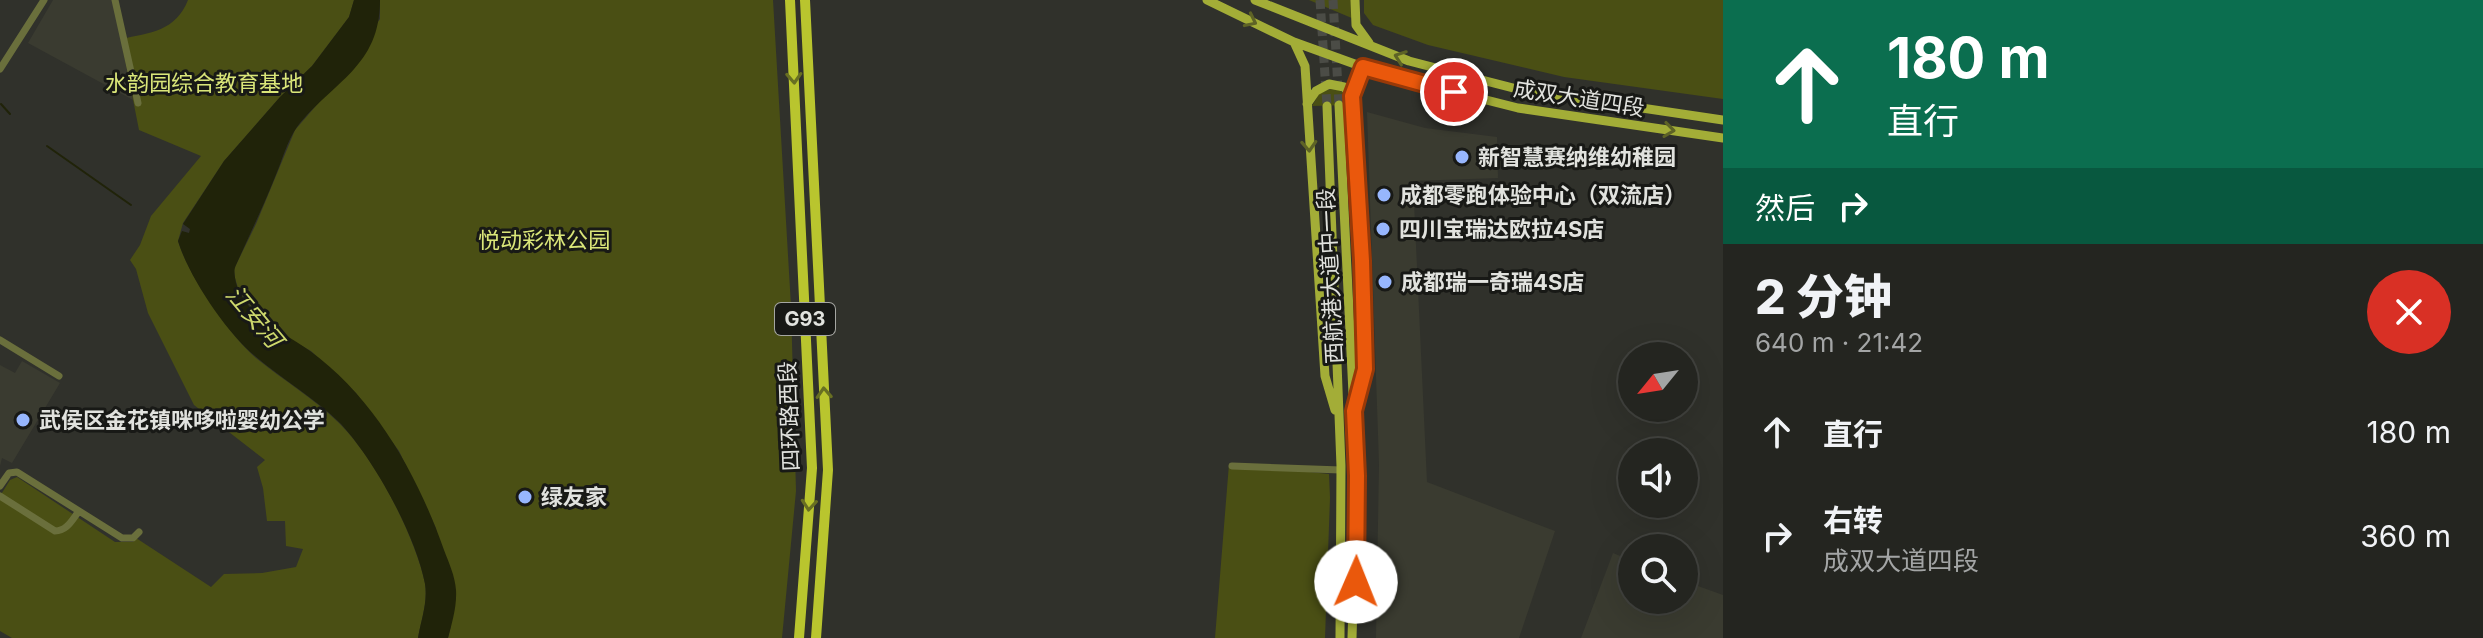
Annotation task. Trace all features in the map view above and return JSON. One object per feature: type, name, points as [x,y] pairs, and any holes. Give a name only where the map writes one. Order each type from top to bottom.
[{"type":"highway","name":"四环路西段","points":[[790,0],[812,468],[799,638]]},
{"type":"highway","name":"四环路西段","points":[[805,0],[828,470],[816,638]]},
{"type":"highway","points":[[791,638],[803,581]]},
{"type":"main road","name":"成双大道四段","points":[[1207,0],[1294,42],[1363,67],[1518,108],[1723,138]]},
{"type":"main road","points":[[1260,2],[1276,0]]},
{"type":"main road","points":[[1355,0],[1356,25],[1371,46]]},
{"type":"main road","name":"成双大道四段","points":[[1260,2],[1409,61],[1521,90],[1723,120]]},
{"type":"main road","points":[[1294,42],[1305,66],[1325,376],[1339,423]]},
{"type":"main road","points":[[1354,411],[1365,369],[1352,96],[1363,67]]},
{"type":"main road","points":[[1307,104],[1316,91],[1329,84],[1344,87],[1352,96]]},
{"type":"main road","name":"西航港大道中一段","points":[[1339,105],[1357,476],[1352,638]]},
{"type":"main road","name":"西航港大道中一段","points":[[1327,106],[1341,470],[1340,638]]},
{"type":"street","points":[[0,69],[44,0]]},
{"type":"street","points":[[115,0],[138,103]]},
{"type":"street","points":[[0,340],[59,376]]},
{"type":"street","points":[[1232,466],[1341,470]]},
{"type":"street","points":[[0,486],[9,473],[17,472],[122,538],[133,538],[139,532]]},
{"type":"street","points":[[0,496],[55,531],[66,528],[79,511]]},
{"type":"shaded area","points":[[53,0],[113,0],[133,100],[28,43]]},
{"type":"shaded area","points":[[1367,112],[1425,128],[1497,137],[1498,178],[1413,181],[1427,482],[1555,531],[1519,638],[1376,638],[1379,464]]},
{"type":"shaded area","name":"武侯区金花镇咪哆啦婴幼公学","points":[[22,361],[60,383],[12,463],[2,458],[0,466],[0,365],[15,373]]},
{"type":"shaded area","points":[[1613,553],[1618,555],[1618,614],[1698,614],[1698,586],[1723,595],[1723,638],[1581,638]]},
{"type":"green space","name":"水韵园综合教育基地","points":[[188,0],[354,0],[349,17],[312,66],[280,97],[224,161],[183,223],[178,241],[200,287],[245,348],[338,422],[379,476],[412,542],[425,583],[425,604],[418,638],[12,638],[0,631],[0,496],[10,480],[17,477],[115,542],[133,542],[136,538],[211,587],[224,574],[262,573],[296,567],[303,549],[286,546],[285,521],[267,521],[257,467],[265,460],[194,405],[148,313],[136,269],[130,260],[140,245],[151,216],[201,156],[139,130],[121,39],[161,29],[177,18]]},
{"type":"green space","name":"悦动彩林公园","points":[[380,0],[773,0],[791,306],[796,491],[782,638],[448,638],[451,626],[436,528],[399,451],[356,393],[311,351],[284,336],[252,308],[239,291],[234,269],[295,130],[321,100],[380,19]]},
{"type":"green space","points":[[1309,0],[1353,0],[1354,19]]},
{"type":"green space","points":[[1364,0],[1723,0],[1723,99],[1564,77],[1428,45],[1373,25],[1364,13]]},
{"type":"green space","points":[[1331,88],[1344,93],[1351,105],[1312,106],[1320,92]]},
{"type":"green space","points":[[1229,464],[1329,474],[1325,638],[1215,638]]},
{"type":"water","name":"江安河","points":[[354,0],[380,0],[372,42],[352,71],[293,133],[236,265],[236,283],[248,305],[257,314],[310,351],[355,392],[392,440],[421,494],[450,565],[456,602],[448,638],[418,638],[426,598],[420,565],[403,521],[367,457],[341,424],[255,356],[232,333],[200,287],[178,241],[182,231],[189,233],[190,229],[183,224],[224,161],[280,97],[312,66],[349,17]]},
{"type":"waterway","points":[[1,104],[10,114]]},
{"type":"waterway","points":[[47,146],[131,205]]},
{"type":"tunnel","points":[[1320,0],[1327,106]]},
{"type":"tunnel","points":[[1333,0],[1339,105]]},
{"type":"place","name":"新智慧赛纳维幼稚园","points":[[1462,157]]},
{"type":"place","name":"成都零跑体验中心（双流店）","points":[[1384,195]]},
{"type":"place","name":"四川宝瑞达欧拉4S店","points":[[1383,229]]},
{"type":"place","name":"成都瑞一奇瑞4S店","points":[[1385,282]]},
{"type":"place","name":"武侯区金花镇咪哆啦婴幼公学","points":[[23,420]]},
{"type":"place","name":"绿友家","points":[[525,497]]},
{"type":"route","points":[[1356,582],[1354,411],[1365,369],[1352,96],[1363,67],[1454,92]]}]
